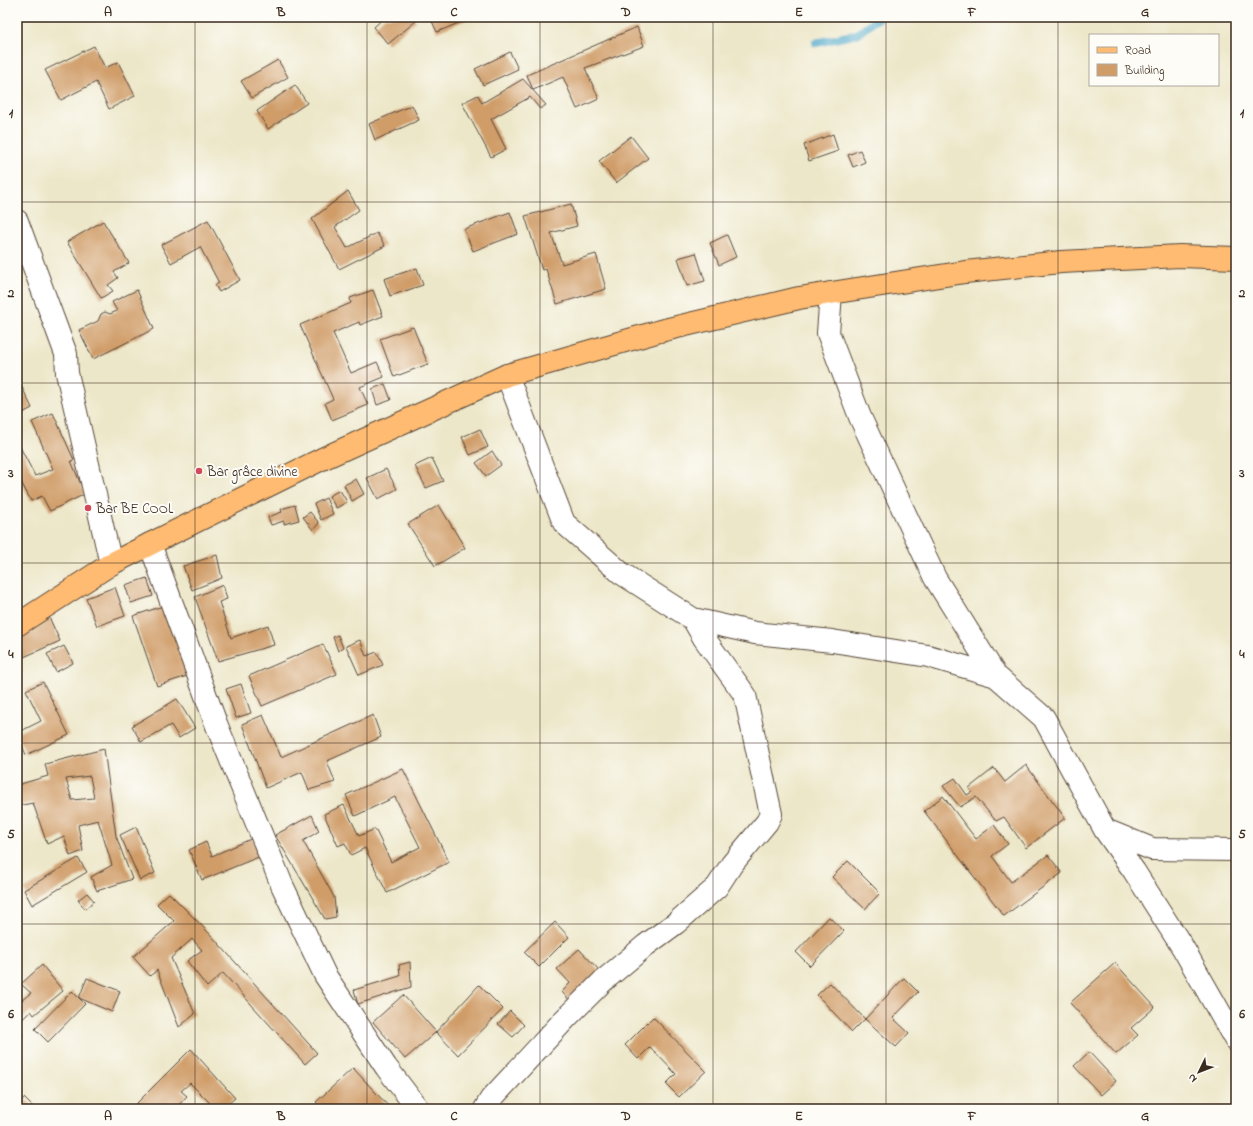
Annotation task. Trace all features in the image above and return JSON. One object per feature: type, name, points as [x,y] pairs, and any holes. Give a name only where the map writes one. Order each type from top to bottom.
[{"type":"main road","points":[[17,625],[111,564],[150,544],[322,459],[507,376],[660,332],[799,298],[965,272],[1061,262],[1180,256],[1236,258]]},
{"type":"street","points":[[17,221],[66,354],[66,373],[111,564]]},
{"type":"street","points":[[832,293],[828,333],[860,417],[935,578],[996,676],[1044,718],[1105,830],[1134,871],[1183,948],[1236,1041]]},
{"type":"street","points":[[507,376],[564,522],[621,573],[694,619],[755,633],[832,641],[928,656],[996,676]]},
{"type":"street","points":[[150,544],[217,726],[282,885],[325,974],[386,1067],[418,1109]]},
{"type":"street","points":[[485,1109],[491,1099],[602,981],[646,944],[676,923],[717,887],[726,876],[732,864],[767,822],[771,814],[745,695],[704,638],[694,619]]},
{"type":"street","points":[[1105,830],[1152,849],[1236,850]]},
{"type":"building","points":[[385,17],[413,17],[416,21],[388,44],[374,27]]},
{"type":"building","points":[[430,17],[465,17],[466,20],[437,32]]},
{"type":"building","points":[[637,27],[644,46],[585,68],[599,99],[577,109],[563,77],[533,90],[527,75]]},
{"type":"building","points":[[94,46],[105,68],[118,62],[135,96],[109,109],[96,82],[61,100],[45,70]]},
{"type":"building","points":[[510,52],[518,69],[483,85],[475,69]]},
{"type":"building","points":[[278,60],[288,77],[252,98],[241,81]]},
{"type":"building","points":[[523,79],[546,105],[540,109],[530,97],[491,119],[506,149],[491,157],[462,103],[478,95],[482,103]]},
{"type":"building","points":[[295,85],[307,103],[268,129],[257,111]]},
{"type":"building","points":[[412,105],[419,120],[375,140],[369,124]]},
{"type":"building","points":[[833,134],[838,151],[809,161],[804,145]]},
{"type":"building","points":[[631,136],[648,158],[616,183],[599,161]]},
{"type":"building","points":[[860,150],[865,162],[853,167],[848,155]]},
{"type":"building","points":[[348,191],[359,210],[335,227],[347,248],[377,233],[385,246],[339,269],[312,219]]},
{"type":"building","points":[[571,204],[577,226],[551,233],[562,264],[596,254],[606,289],[557,304],[546,269],[542,270],[525,216]]},
{"type":"building","points":[[510,212],[518,234],[473,251],[464,229]]},
{"type":"building","points":[[208,220],[240,280],[219,292],[215,285],[219,283],[200,247],[171,263],[161,245]]},
{"type":"building","points":[[103,221],[129,263],[114,272],[118,278],[108,285],[113,291],[101,298],[67,242]]},
{"type":"building","points":[[727,235],[736,257],[719,265],[710,243]]},
{"type":"building","points":[[696,253],[705,281],[687,286],[678,258]]},
{"type":"building","points":[[417,268],[423,285],[390,296],[384,279]]},
{"type":"building","points":[[137,290],[154,329],[93,359],[79,330],[98,321],[101,314],[105,312],[110,314],[117,311],[112,302]]},
{"type":"building","points":[[373,290],[383,316],[360,325],[359,322],[333,333],[351,373],[377,362],[384,377],[360,387],[368,405],[332,420],[325,403],[333,399],[300,325],[351,303],[350,298]]},
{"type":"building","points":[[413,327],[428,364],[394,377],[380,339]]},
{"type":"building","points":[[17,377],[32,408],[17,416]]},
{"type":"building","points":[[385,384],[391,400],[377,405],[372,389]]},
{"type":"building","points":[[53,413],[74,460],[71,461],[85,494],[50,511],[42,496],[31,501],[17,474],[17,441],[35,476],[53,469],[32,422]]},
{"type":"building","points":[[480,429],[488,447],[470,455],[462,437]]},
{"type":"building","points":[[492,451],[501,465],[486,476],[476,463]]},
{"type":"building","points":[[432,458],[443,481],[426,488],[415,466]]},
{"type":"building","points":[[386,469],[397,489],[378,499],[367,478]]},
{"type":"building","points":[[356,479],[364,494],[352,501],[344,485]]},
{"type":"building","points":[[340,490],[347,502],[336,508],[329,496]]},
{"type":"building","points":[[326,498],[333,514],[321,520],[314,504]]},
{"type":"building","points":[[295,505],[299,520],[284,524],[284,521],[271,525],[268,517],[282,512],[281,509]]},
{"type":"building","points":[[439,505],[465,548],[435,566],[408,524]]},
{"type":"building","points":[[310,512],[319,523],[313,530],[303,517]]},
{"type":"building","points":[[217,555],[222,578],[192,590],[183,566]]},
{"type":"building","points":[[147,578],[153,596],[131,603],[125,585]]},
{"type":"building","points":[[223,585],[227,599],[219,602],[231,638],[268,625],[274,645],[218,661],[195,597]]},
{"type":"building","points":[[115,587],[125,616],[97,626],[86,598]]},
{"type":"building","points":[[166,605],[190,675],[157,686],[133,616]]},
{"type":"building","points":[[49,617],[60,641],[17,660],[17,635]]},
{"type":"building","points":[[338,635],[343,648],[338,651],[333,637]]},
{"type":"building","points":[[360,640],[366,656],[377,652],[383,665],[359,675],[346,646]]},
{"type":"building","points":[[323,644],[337,674],[262,706],[249,676]]},
{"type":"building","points":[[64,646],[73,663],[56,672],[47,654]]},
{"type":"building","points":[[43,682],[69,735],[26,755],[17,733],[41,721],[26,690]]},
{"type":"building","points":[[241,684],[251,713],[236,718],[226,689]]},
{"type":"building","points":[[177,699],[195,728],[179,738],[171,725],[141,742],[132,726]]},
{"type":"building","points":[[263,715],[281,757],[373,715],[381,737],[327,761],[335,782],[309,790],[302,772],[266,788],[242,724]]},
{"type":"building","points":[[104,749],[116,836],[132,879],[97,891],[91,877],[112,865],[98,820],[78,825],[83,851],[70,856],[64,836],[47,844],[33,803],[17,806],[17,785],[48,776],[45,764]],"holes":[[[90,776],[94,798],[72,800],[66,779]]]},
{"type":"building","points":[[1026,765],[1065,818],[1026,848],[1004,817],[996,821],[976,797],[960,807],[943,786],[955,778],[967,795],[972,792],[969,788],[994,768],[1005,782]]},
{"type":"building","points":[[403,769],[449,862],[387,893],[365,848],[351,855],[345,843],[338,846],[324,814],[344,805],[359,836],[375,829],[391,862],[420,847],[395,797],[355,816],[346,795]]},
{"type":"building","points":[[943,796],[976,839],[994,825],[1008,844],[992,856],[1011,882],[1048,855],[1062,873],[1004,916],[924,811]]},
{"type":"building","points":[[312,815],[319,831],[303,841],[334,897],[336,917],[325,919],[275,835]]},
{"type":"building","points":[[136,827],[155,873],[140,880],[120,835]]},
{"type":"building","points":[[253,838],[261,856],[202,880],[189,850],[206,842],[212,856]]},
{"type":"building","points":[[78,858],[87,872],[32,905],[24,890]]},
{"type":"building","points":[[848,861],[880,893],[865,909],[832,877]]},
{"type":"building","points":[[87,893],[94,901],[85,909],[78,900]]},
{"type":"building","points":[[169,893],[209,933],[317,1053],[305,1064],[223,973],[207,987],[187,961],[202,950],[192,939],[171,958],[195,1014],[179,1027],[157,970],[150,976],[133,957],[174,921],[157,904]]},
{"type":"building","points":[[829,917],[844,931],[810,966],[796,952]]},
{"type":"building","points":[[555,922],[569,937],[539,967],[524,952]]},
{"type":"building","points":[[579,949],[602,973],[571,1002],[562,992],[570,983],[557,969]]},
{"type":"building","points":[[410,962],[411,987],[358,1004],[354,990],[400,976],[399,965]]},
{"type":"building","points":[[1115,963],[1155,1007],[1131,1028],[1138,1035],[1116,1054],[1070,1003]]},
{"type":"building","points":[[42,965],[63,991],[34,1015],[31,1011],[17,1024],[17,993],[22,1000],[31,993],[21,984]]},
{"type":"building","points":[[87,978],[120,991],[112,1012],[79,998]]},
{"type":"building","points":[[904,978],[918,992],[893,1018],[909,1033],[896,1047],[865,1019]]},
{"type":"building","points":[[830,983],[865,1019],[852,1032],[817,995]]},
{"type":"building","points":[[479,985],[503,1009],[458,1055],[436,1032]]},
{"type":"building","points":[[72,991],[85,1004],[48,1042],[35,1029]]},
{"type":"building","points":[[403,995],[436,1032],[405,1059],[373,1022]]},
{"type":"building","points":[[510,1011],[524,1025],[513,1037],[498,1024]]},
{"type":"building","points":[[653,1017],[706,1071],[679,1097],[666,1084],[676,1074],[650,1047],[638,1059],[625,1045]]},
{"type":"building","points":[[17,1028],[23,1035],[17,1041]]},
{"type":"building","points":[[191,1049],[235,1098],[227,1105],[231,1109],[216,1109],[190,1083],[181,1091],[187,1096],[175,1109],[140,1109],[135,1105]]},
{"type":"building","points":[[1089,1052],[1116,1081],[1101,1095],[1074,1066]]},
{"type":"building","points":[[353,1068],[391,1109],[322,1109],[316,1102]]},
{"type":"building","points":[[24,1098],[35,1109],[17,1109],[17,1104]]},
{"type":"waterway","points":[[816,43],[857,34],[880,17]]},
{"type":"place","name":"Bar grâce divine","points":[[199,471]]},
{"type":"place","name":"Bar BE COOL","points":[[88,508]]}]
